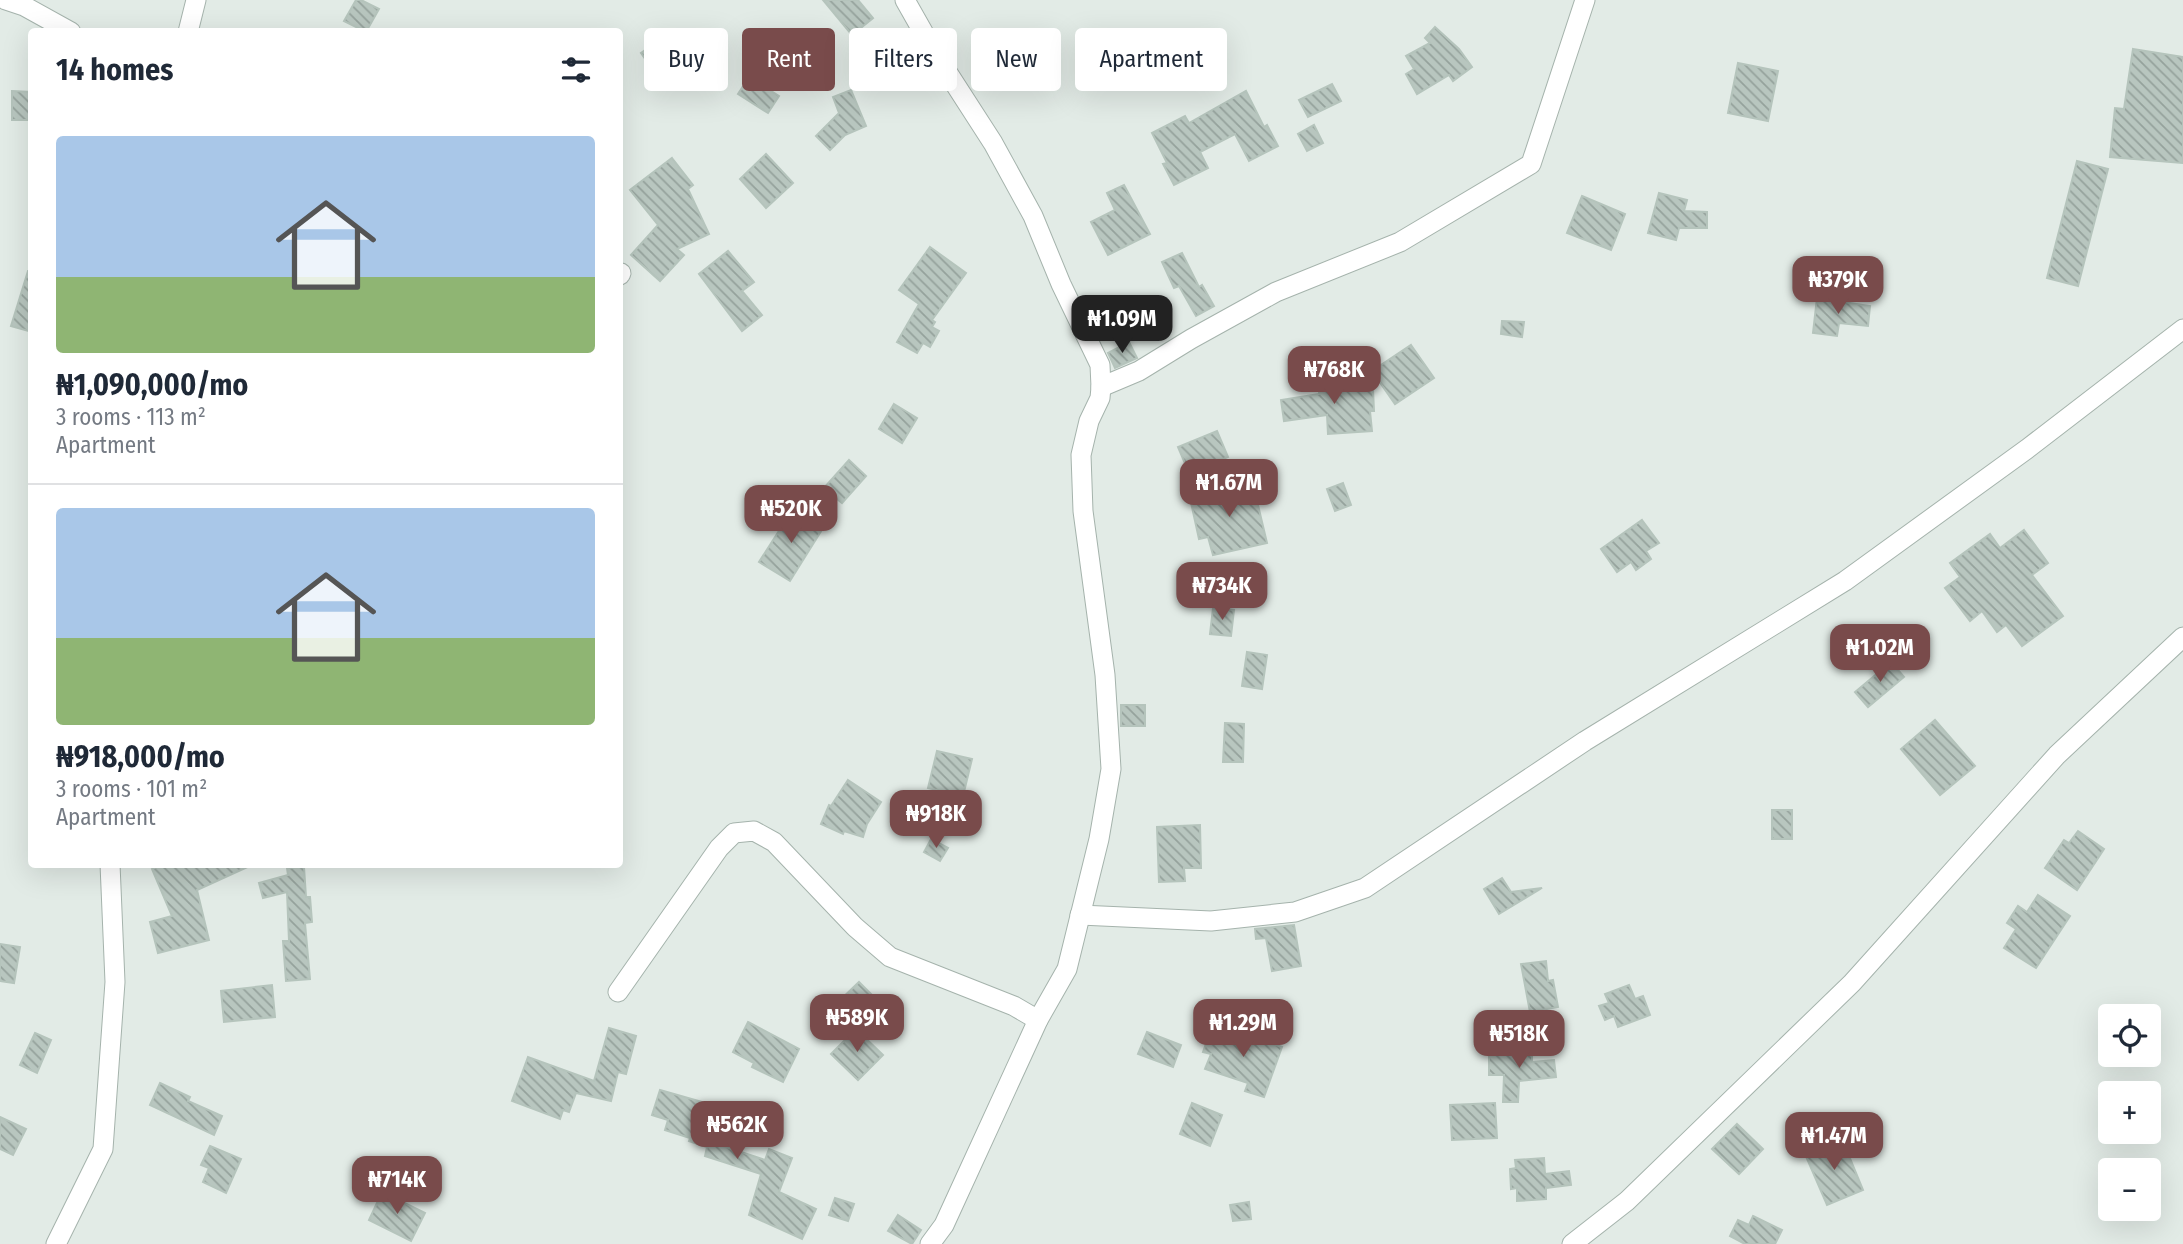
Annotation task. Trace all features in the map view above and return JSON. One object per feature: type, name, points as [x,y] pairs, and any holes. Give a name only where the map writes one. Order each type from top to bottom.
[{"type":"street","points":[[6,0],[24,6],[64,28]]},
{"type":"street","points":[[189,28],[196,0]]},
{"type":"street","points":[[905,0],[935,53],[993,143],[1033,216],[1061,284],[1101,365],[1100,398],[1089,421],[1081,454],[1083,511],[1105,675],[1111,769],[1099,839],[1068,969],[1038,1020],[944,1225],[930,1244]]},
{"type":"street","points":[[1101,387],[1139,371],[1276,292],[1400,242],[1531,164],[1585,0]]},
{"type":"street","points":[[1080,915],[1211,921],[1295,912],[1365,888],[1585,741],[1845,581],[2027,449],[2183,329]]},
{"type":"street","points":[[1572,1244],[1627,1200],[1853,983],[2057,755],[2183,638]]},
{"type":"street","points":[[618,992],[719,848],[734,833],[754,831],[774,842],[855,927],[890,957],[1014,1006],[1038,1020]]},
{"type":"street","points":[[56,1244],[103,1149],[115,982],[110,868]]},
{"type":"building","points":[[356,0],[379,9],[368,28],[358,28],[344,21]]},
{"type":"building","points":[[823,0],[858,0],[873,18],[861,28],[849,28],[849,31]]},
{"type":"building","points":[[1435,27],[1459,49],[1472,67],[1453,81],[1449,75],[1417,94],[1406,74],[1414,69],[1406,56],[1430,43],[1425,38]]},
{"type":"building","points":[[2133,49],[2183,57],[2183,163],[2110,157],[2115,108],[2124,109]]},
{"type":"building","points":[[1738,63],[1778,71],[1768,121],[1728,113]]},
{"type":"building","points":[[1332,84],[1341,101],[1308,117],[1299,100]]},
{"type":"building","points":[[742,88],[742,91],[771,91],[779,96],[768,113],[738,94]]},
{"type":"building","points":[[12,91],[28,92],[28,120],[12,120]]},
{"type":"building","points":[[851,91],[866,126],[845,135],[830,150],[816,136],[839,113],[833,97]]},
{"type":"building","points":[[1246,91],[1264,127],[1267,125],[1278,146],[1249,161],[1235,134],[1200,152],[1208,168],[1174,185],[1163,164],[1167,163],[1152,133],[1185,116],[1189,123]]},
{"type":"building","points":[[1314,125],[1323,143],[1307,151],[1298,134]]},
{"type":"building","points":[[766,154],[793,183],[766,208],[740,179]]},
{"type":"building","points":[[672,158],[693,185],[688,189],[709,234],[677,249],[684,255],[660,281],[631,255],[658,225],[630,190]]},
{"type":"building","points":[[2077,161],[2108,169],[2078,286],[2047,278]]},
{"type":"building","points":[[1124,185],[1150,234],[1108,255],[1091,222],[1115,210],[1107,193]]},
{"type":"building","points":[[1659,193],[1687,200],[1684,211],[1707,212],[1707,228],[1679,228],[1676,240],[1648,233]]},
{"type":"building","points":[[1582,196],[1625,214],[1611,250],[1567,233]]},
{"type":"building","points":[[930,247],[966,273],[932,320],[935,322],[932,327],[939,331],[930,347],[923,343],[917,353],[897,342],[919,304],[899,290]]},
{"type":"building","points":[[728,251],[754,282],[742,291],[762,315],[742,331],[699,274]]},
{"type":"building","points":[[1182,253],[1199,287],[1202,285],[1214,306],[1196,316],[1179,286],[1174,288],[1162,262]]},
{"type":"building","points":[[28,271],[28,331],[11,326]]},
{"type":"building","points":[[1817,298],[1870,306],[1868,326],[1839,323],[1837,336],[1813,333]]},
{"type":"building","points":[[1502,321],[1524,322],[1522,337],[1501,334]]},
{"type":"building","points":[[1129,342],[1137,358],[1115,368],[1108,353]]},
{"type":"building","points":[[1411,345],[1434,378],[1395,404],[1372,371]]},
{"type":"building","points":[[1320,367],[1334,367],[1334,391],[1373,389],[1374,411],[1370,411],[1372,431],[1328,434],[1327,415],[1284,421],[1281,400],[1319,394]]},
{"type":"building","points":[[894,404],[917,418],[902,443],[879,429]]},
{"type":"building","points":[[1217,431],[1228,457],[1189,473],[1178,447]]},
{"type":"building","points":[[849,460],[866,476],[842,503],[824,488]]},
{"type":"building","points":[[1343,483],[1351,505],[1335,511],[1327,489]]},
{"type":"building","points":[[1253,484],[1267,543],[1213,555],[1208,537],[1199,539],[1190,498]]},
{"type":"building","points":[[793,509],[823,528],[790,581],[759,562]]},
{"type":"building","points":[[1642,520],[1659,543],[1646,551],[1651,559],[1636,570],[1631,562],[1617,572],[1601,549]]},
{"type":"building","points":[[2024,530],[2048,563],[2032,575],[2063,616],[2022,646],[2006,625],[1997,632],[1982,611],[1970,621],[1945,588],[1960,577],[1950,563],[1990,534],[2000,548]]},
{"type":"building","points":[[1213,608],[1234,610],[1231,636],[1210,634]]},
{"type":"building","points":[[1247,652],[1267,655],[1262,689],[1242,686]]},
{"type":"building","points":[[1891,662],[1904,677],[1868,707],[1855,692]]},
{"type":"building","points":[[1121,705],[1145,705],[1145,726],[1121,726]]},
{"type":"building","points":[[1935,720],[1975,766],[1940,795],[1901,749]]},
{"type":"building","points":[[1225,723],[1244,724],[1243,762],[1223,762]]},
{"type":"building","points":[[937,751],[972,759],[963,796],[928,788]]},
{"type":"building","points":[[848,780],[881,802],[867,824],[863,837],[844,831],[843,834],[821,824],[829,805],[831,806]]},
{"type":"building","points":[[1772,810],[1792,810],[1792,839],[1772,839]]},
{"type":"building","points":[[1200,825],[1201,868],[1184,868],[1185,881],[1159,882],[1157,827]]},
{"type":"building","points":[[2078,831],[2104,849],[2077,890],[2045,868],[2064,840],[2069,843]]},
{"type":"building","points":[[931,839],[948,848],[940,861],[924,852]]},
{"type":"building","points":[[245,868],[197,890],[209,940],[158,953],[150,922],[172,916],[152,869]]},
{"type":"building","points":[[287,868],[304,868],[306,897],[310,897],[312,922],[305,923],[310,979],[286,981],[283,941],[289,941],[287,892],[263,898],[259,883],[288,875]]},
{"type":"building","points":[[1502,878],[1511,892],[1542,888],[1499,914],[1484,889]]},
{"type":"building","points":[[2038,895],[2070,916],[2036,968],[2004,948],[2016,929],[2007,923],[2018,906],[2027,912]]},
{"type":"building","points":[[1294,925],[1301,966],[1272,971],[1266,938],[1256,939],[1255,929]]},
{"type":"building","points":[[0,944],[20,947],[14,983],[0,981]]},
{"type":"building","points":[[1546,961],[1548,981],[1553,980],[1558,1007],[1530,1012],[1521,964]]},
{"type":"building","points":[[859,982],[872,995],[850,1018],[836,1004]]},
{"type":"building","points":[[272,985],[275,1017],[224,1022],[221,991]]},
{"type":"building","points":[[1629,985],[1635,999],[1643,996],[1650,1015],[1618,1027],[1614,1016],[1605,1020],[1599,1006],[1609,1003],[1605,994]]},
{"type":"building","points":[[748,1022],[799,1049],[783,1082],[752,1067],[754,1063],[733,1052]]},
{"type":"building","points":[[1220,1027],[1282,1047],[1264,1097],[1245,1091],[1248,1083],[1205,1069],[1211,1054],[1203,1052],[1209,1035],[1217,1038]]},
{"type":"building","points":[[609,1028],[636,1036],[626,1074],[618,1072],[611,1101],[576,1093],[569,1112],[563,1110],[560,1119],[512,1101],[528,1057],[594,1081]]},
{"type":"building","points":[[856,1029],[883,1055],[858,1080],[831,1054]]},
{"type":"building","points":[[1147,1032],[1181,1045],[1173,1067],[1138,1054]]},
{"type":"building","points":[[35,1033],[51,1040],[37,1073],[20,1065]]},
{"type":"building","points":[[1509,1047],[1532,1047],[1532,1062],[1554,1060],[1556,1077],[1519,1081],[1518,1102],[1503,1102],[1504,1075],[1489,1075],[1489,1053],[1509,1053]]},
{"type":"building","points":[[160,1083],[190,1097],[188,1101],[222,1116],[214,1135],[150,1105]]},
{"type":"building","points":[[660,1090],[723,1108],[719,1119],[727,1122],[720,1145],[765,1160],[769,1149],[792,1158],[779,1192],[816,1209],[802,1239],[749,1215],[761,1174],[705,1156],[707,1147],[665,1130],[668,1120],[652,1115]]},
{"type":"building","points":[[1192,1103],[1222,1115],[1210,1146],[1180,1134]]},
{"type":"building","points":[[1495,1103],[1497,1138],[1452,1140],[1450,1105]]},
{"type":"building","points":[[0,1117],[26,1129],[13,1155],[0,1149]]},
{"type":"building","points":[[1737,1124],[1763,1149],[1739,1174],[1712,1149]]},
{"type":"building","points":[[1842,1139],[1863,1190],[1827,1205],[1805,1154]]},
{"type":"building","points":[[210,1146],[241,1159],[226,1193],[203,1182],[209,1168],[201,1165]]},
{"type":"building","points":[[1544,1158],[1545,1174],[1569,1171],[1571,1185],[1546,1188],[1546,1199],[1517,1201],[1517,1188],[1511,1189],[1510,1169],[1516,1168],[1515,1160]]},
{"type":"building","points":[[388,1165],[404,1173],[395,1188],[380,1180]]},
{"type":"building","points":[[382,1192],[425,1213],[411,1241],[369,1220]]},
{"type":"building","points":[[835,1198],[854,1204],[848,1221],[829,1215]]},
{"type":"building","points":[[1249,1202],[1251,1219],[1233,1221],[1230,1205]]},
{"type":"building","points":[[898,1215],[921,1230],[912,1244],[888,1231]]},
{"type":"building","points":[[1753,1216],[1782,1230],[1775,1244],[1745,1244],[1730,1236],[1738,1220],[1749,1225]]}]
